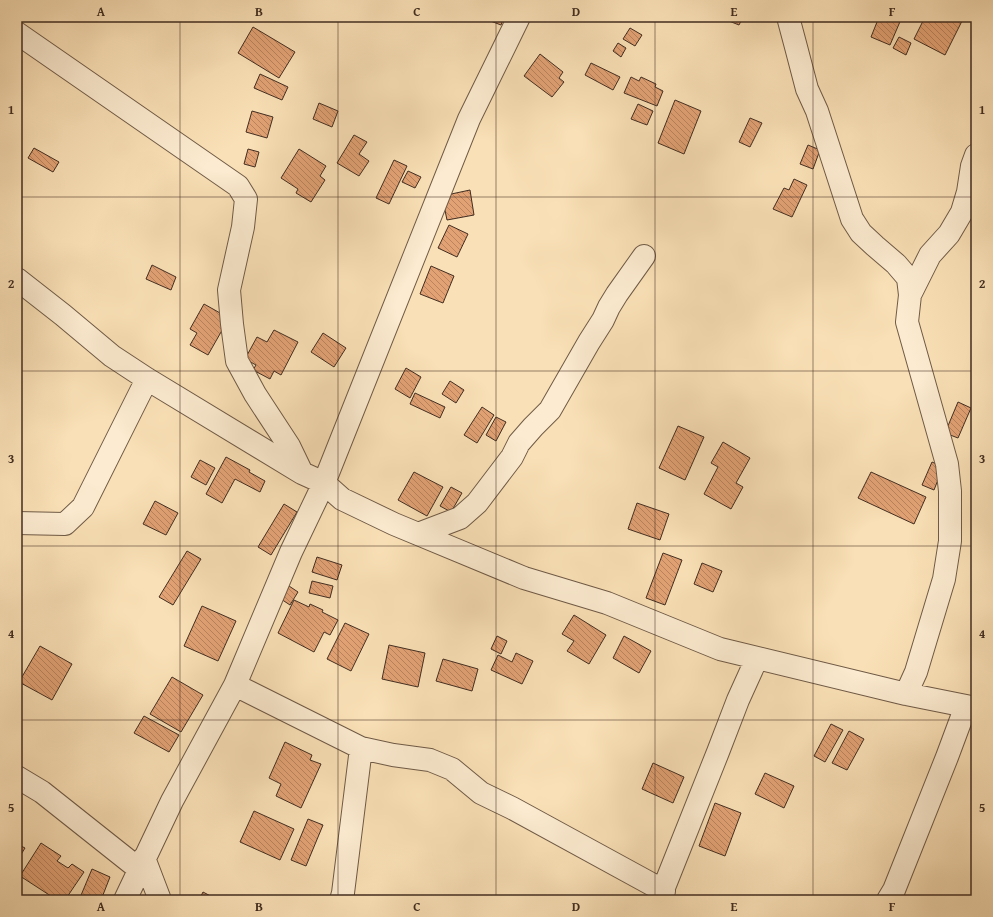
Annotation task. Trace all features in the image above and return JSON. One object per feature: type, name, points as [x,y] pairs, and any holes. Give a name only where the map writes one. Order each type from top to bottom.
[{"type":"street","points":[[125,900],[172,801],[236,685],[291,552],[324,483],[469,119],[519,17]]},
{"type":"street","points":[[788,17],[806,89],[817,111],[852,219],[861,233],[896,264],[908,278],[910,295],[907,322],[947,464],[950,491],[950,541],[944,579],[916,672],[906,694]]},
{"type":"street","points":[[17,33],[238,186],[246,199],[243,227],[230,290],[232,324],[237,361],[255,394],[289,446],[302,473]]},
{"type":"street","points":[[910,295],[930,255],[949,234],[962,212],[968,192],[972,166],[976,155]]},
{"type":"street","points":[[418,534],[460,518],[477,503],[512,457],[519,442],[550,410],[585,348],[603,320],[609,307],[644,256]]},
{"type":"street","points":[[17,279],[112,356],[147,380],[302,473],[324,483],[342,500],[394,524],[524,578],[607,603],[720,649],[906,694],[971,707],[948,757],[894,890],[888,900]]},
{"type":"street","points":[[17,523],[64,524],[83,507],[147,380]]},
{"type":"street","points":[[236,685],[362,748],[393,755],[430,760],[452,769],[480,792],[512,808],[661,896],[738,700],[757,658]]},
{"type":"street","points":[[341,900],[362,748]]},
{"type":"street","points":[[17,778],[42,792],[142,864],[160,900]]},
{"type":"building","points":[[480,17],[504,17],[501,25]]},
{"type":"building","points":[[719,17],[743,17],[739,25]]},
{"type":"building","points":[[879,17],[902,17],[890,45],[871,37]]},
{"type":"building","points":[[925,17],[954,17],[962,21],[945,55],[914,39]]},
{"type":"building","points":[[253,27],[295,52],[279,78],[238,53]]},
{"type":"building","points":[[630,28],[642,35],[635,46],[623,39]]},
{"type":"building","points":[[899,37],[911,43],[906,55],[893,48]]},
{"type":"building","points":[[618,43],[626,48],[621,57],[613,51]]},
{"type":"building","points":[[540,54],[563,72],[559,78],[564,82],[552,97],[524,76]]},
{"type":"building","points":[[591,63],[620,77],[613,90],[585,75]]},
{"type":"building","points":[[260,74],[288,87],[282,100],[254,88]]},
{"type":"building","points":[[631,77],[639,81],[641,77],[656,84],[655,87],[663,91],[657,106],[624,93]]},
{"type":"building","points":[[675,100],[701,111],[684,154],[658,143]]},
{"type":"building","points":[[319,103],[338,111],[332,127],[313,119]]},
{"type":"building","points":[[638,104],[653,111],[647,125],[631,119]]},
{"type":"building","points":[[252,111],[273,117],[267,138],[246,132]]},
{"type":"building","points":[[750,118],[762,123],[750,147],[739,142]]},
{"type":"building","points":[[354,135],[367,142],[359,154],[369,161],[359,176],[337,163]]},
{"type":"building","points":[[808,145],[820,150],[813,169],[800,164]]},
{"type":"building","points":[[34,148],[59,162],[53,172],[28,158]]},
{"type":"building","points":[[248,149],[259,152],[255,167],[244,164]]},
{"type":"building","points":[[299,149],[326,166],[320,176],[325,180],[311,202],[296,193],[298,189],[281,178]]},
{"type":"building","points":[[394,160],[407,166],[389,204],[376,198]]},
{"type":"building","points":[[408,171],[421,177],[415,188],[402,182]]},
{"type":"building","points":[[794,179],[807,185],[792,217],[773,209],[784,188],[789,190]]},
{"type":"building","points":[[470,190],[474,215],[447,220],[442,196]]},
{"type":"building","points":[[449,225],[468,234],[457,257],[438,248]]},
{"type":"building","points":[[152,265],[176,277],[171,290],[146,279]]},
{"type":"building","points":[[431,266],[454,276],[443,303],[420,294]]},
{"type":"building","points":[[204,304],[229,318],[208,355],[190,345],[197,333],[190,329]]},
{"type":"building","points":[[274,330],[298,342],[281,375],[274,371],[270,379],[253,370],[256,365],[245,359],[257,337],[267,342]]},
{"type":"building","points":[[323,333],[346,348],[334,367],[311,352]]},
{"type":"building","points":[[406,368],[421,377],[410,398],[395,389]]},
{"type":"building","points":[[450,381],[464,390],[456,403],[442,394]]},
{"type":"building","points":[[415,393],[445,407],[440,418],[410,404]]},
{"type":"building","points":[[958,402],[971,408],[958,438],[945,433]]},
{"type":"building","points":[[482,407],[494,415],[477,443],[464,435]]},
{"type":"building","points":[[496,417],[506,422],[496,441],[486,435]]},
{"type":"building","points":[[678,426],[704,437],[685,480],[659,468]]},
{"type":"building","points":[[723,442],[750,458],[736,483],[743,487],[731,509],[704,494],[718,467],[711,463]]},
{"type":"building","points":[[226,457],[250,470],[249,472],[265,481],[260,492],[235,479],[222,503],[206,494]]},
{"type":"building","points":[[200,460],[215,468],[206,485],[191,477]]},
{"type":"building","points":[[932,462],[943,467],[934,490],[922,485]]},
{"type":"building","points":[[414,472],[443,487],[427,516],[398,500]]},
{"type":"building","points":[[871,472],[926,497],[914,524],[858,498]]},
{"type":"building","points":[[451,487],[462,493],[451,512],[440,506]]},
{"type":"building","points":[[155,501],[178,513],[166,535],[143,524]]},
{"type":"building","points":[[637,503],[669,514],[660,540],[628,529]]},
{"type":"building","points":[[284,504],[297,512],[271,555],[258,547]]},
{"type":"building","points":[[187,551],[201,559],[173,605],[159,597]]},
{"type":"building","points":[[663,553],[682,560],[665,605],[646,598]]},
{"type":"building","points":[[317,557],[342,565],[337,580],[312,572]]},
{"type":"building","points":[[702,563],[722,571],[713,592],[694,584]]},
{"type":"building","points":[[312,581],[333,586],[330,598],[309,593]]},
{"type":"building","points":[[289,586],[298,592],[290,605],[281,599]]},
{"type":"building","points":[[294,600],[309,607],[310,604],[323,610],[322,612],[338,620],[330,635],[324,632],[314,652],[278,633]]},
{"type":"building","points":[[202,606],[236,621],[218,661],[184,646]]},
{"type":"building","points":[[574,615],[606,635],[589,664],[567,651],[574,641],[562,634]]},
{"type":"building","points":[[345,623],[369,634],[351,671],[327,659]]},
{"type":"building","points":[[497,636],[507,641],[501,654],[491,649]]},
{"type":"building","points":[[624,636],[651,651],[639,673],[613,658]]},
{"type":"building","points":[[389,645],[425,653],[418,687],[382,679]]},
{"type":"building","points":[[40,646],[72,664],[52,700],[19,682]]},
{"type":"building","points":[[516,653],[533,661],[522,684],[491,670],[498,655],[512,662]]},
{"type":"building","points":[[443,659],[478,669],[472,691],[436,681]]},
{"type":"building","points":[[172,677],[203,695],[181,732],[150,714]]},
{"type":"building","points":[[144,716],[179,735],[169,752],[134,733]]},
{"type":"building","points":[[831,724],[843,730],[825,762],[814,756]]},
{"type":"building","points":[[849,731],[864,739],[847,770],[832,763]]},
{"type":"building","points":[[285,742],[312,755],[310,760],[321,764],[301,808],[276,796],[281,784],[269,778]]},
{"type":"building","points":[[653,763],[684,777],[673,803],[642,789]]},
{"type":"building","points":[[765,773],[794,786],[784,808],[755,794]]},
{"type":"building","points":[[715,803],[741,813],[725,856],[699,846]]},
{"type":"building","points":[[254,811],[294,829],[280,860],[240,842]]},
{"type":"building","points":[[308,819],[323,825],[306,866],[291,860]]},
{"type":"building","points":[[41,843],[61,856],[57,861],[68,868],[72,864],[84,872],[65,900],[57,900],[20,876]]},
{"type":"building","points":[[17,844],[25,848],[17,861]]},
{"type":"building","points":[[92,869],[110,877],[101,900],[79,900]]},
{"type":"building","points":[[203,892],[218,900],[199,900]]}]
